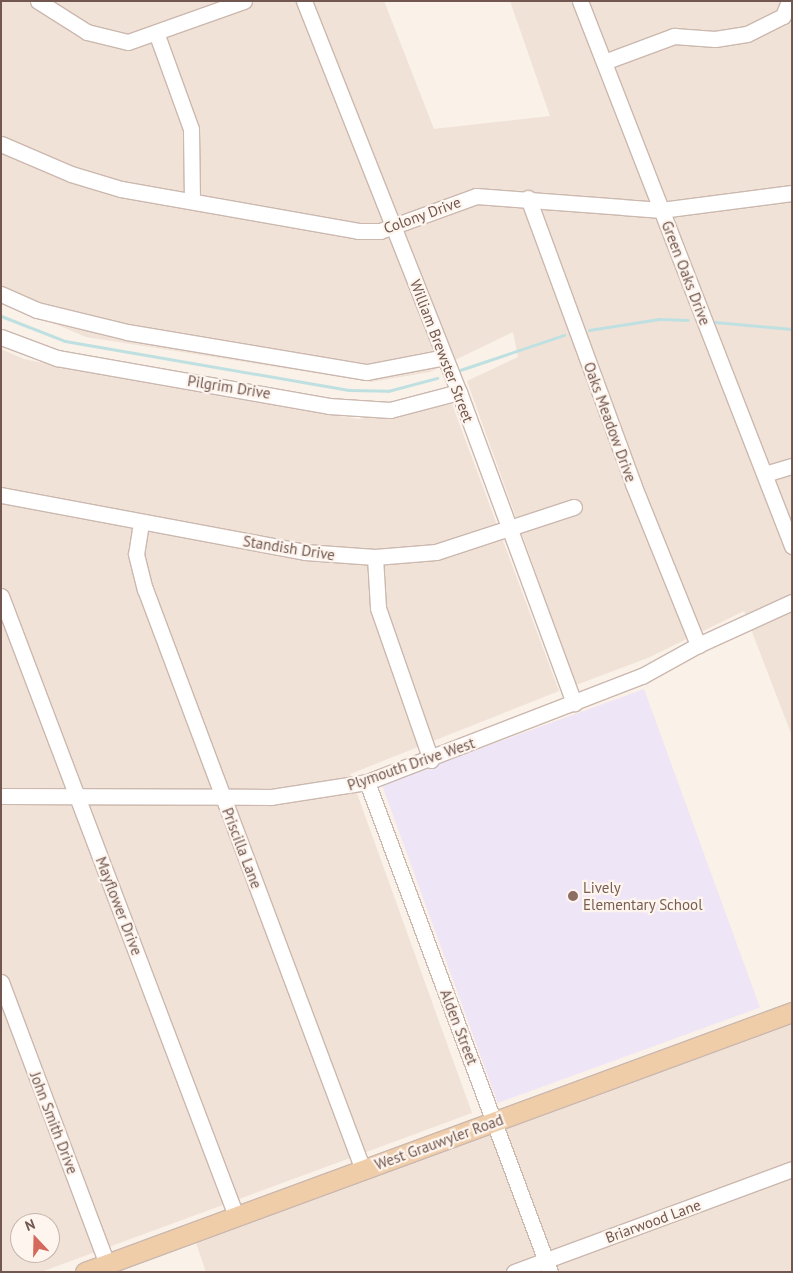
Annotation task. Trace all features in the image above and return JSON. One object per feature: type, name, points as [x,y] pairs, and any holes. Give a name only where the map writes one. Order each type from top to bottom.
[{"type":"main road","name":"West Grauwyler Road","points":[[85,1272],[792,1012]]},
{"type":"street","points":[[38,1],[66,22],[102,38],[128,42],[157,35],[244,1]]},
{"type":"street","name":"William Brewster Street","points":[[304,1],[459,392],[574,703]]},
{"type":"street","name":"Green Oaks Drive","points":[[580,1],[792,546]]},
{"type":"street","points":[[604,62],[674,36],[715,38],[747,34],[783,16],[789,1]]},
{"type":"street","points":[[157,35],[191,129],[192,201]]},
{"type":"street","name":"Colony Drive","points":[[1,144],[92,181],[358,231],[394,226],[476,196],[528,198],[662,210],[792,193]]},
{"type":"street","name":"Oaks Meadow Drive","points":[[528,198],[633,484],[698,645]]},
{"type":"street","points":[[1,294],[37,310],[127,332],[367,372],[445,357]]},
{"type":"street","name":"Pilgrim Drive","points":[[1,337],[57,358],[329,406],[390,410],[459,392]]},
{"type":"street","points":[[764,474],[792,466]]},
{"type":"street","name":"Standish Drive","points":[[1,495],[140,523],[305,552],[375,557],[436,552],[511,531],[574,507]]},
{"type":"street","name":"Priscilla Lane","points":[[140,523],[138,566],[363,1170]]},
{"type":"street","points":[[375,557],[378,608],[432,760]]},
{"type":"street","name":"Mayflower Drive","points":[[1,596],[236,1216]]},
{"type":"street","name":"Plymouth Drive West","points":[[1,796],[223,797],[297,795],[367,782],[432,760],[653,671],[698,645],[792,602]]},
{"type":"street","name":"Alden Street","points":[[367,782],[548,1266]]},
{"type":"street","name":"John Smith Drive","points":[[1,982],[107,1264]]},
{"type":"street","name":"Briarwood Lane","points":[[514,1272],[548,1266],[792,1170]]},
{"type":"shaded area","points":[[1,1],[384,1],[434,129],[550,116],[510,1],[792,1],[792,736],[744,611],[648,658],[576,685],[467,381],[518,357],[513,332],[430,372],[371,382],[86,337],[1,301]]},
{"type":"shaded area","points":[[1,349],[24,359],[91,373],[358,419],[452,404],[559,691],[350,774],[472,1113],[41,1272],[1,1272]]},
{"type":"shaded area","name":"Lively Elementary School","points":[[644,689],[760,1008],[498,1103],[382,784]]},
{"type":"shaded area","points":[[792,1021],[792,1272],[206,1272],[196,1243]]},
{"type":"waterway","points":[[1,316],[65,341],[349,390],[388,391],[437,378]]},
{"type":"waterway","points":[[589,330],[659,319],[688,320]]},
{"type":"waterway","points":[[715,322],[792,329]]},
{"type":"waterway","points":[[460,370],[564,335]]},
{"type":"place","name":"Lively Elementary School","points":[[573,896]]}]
